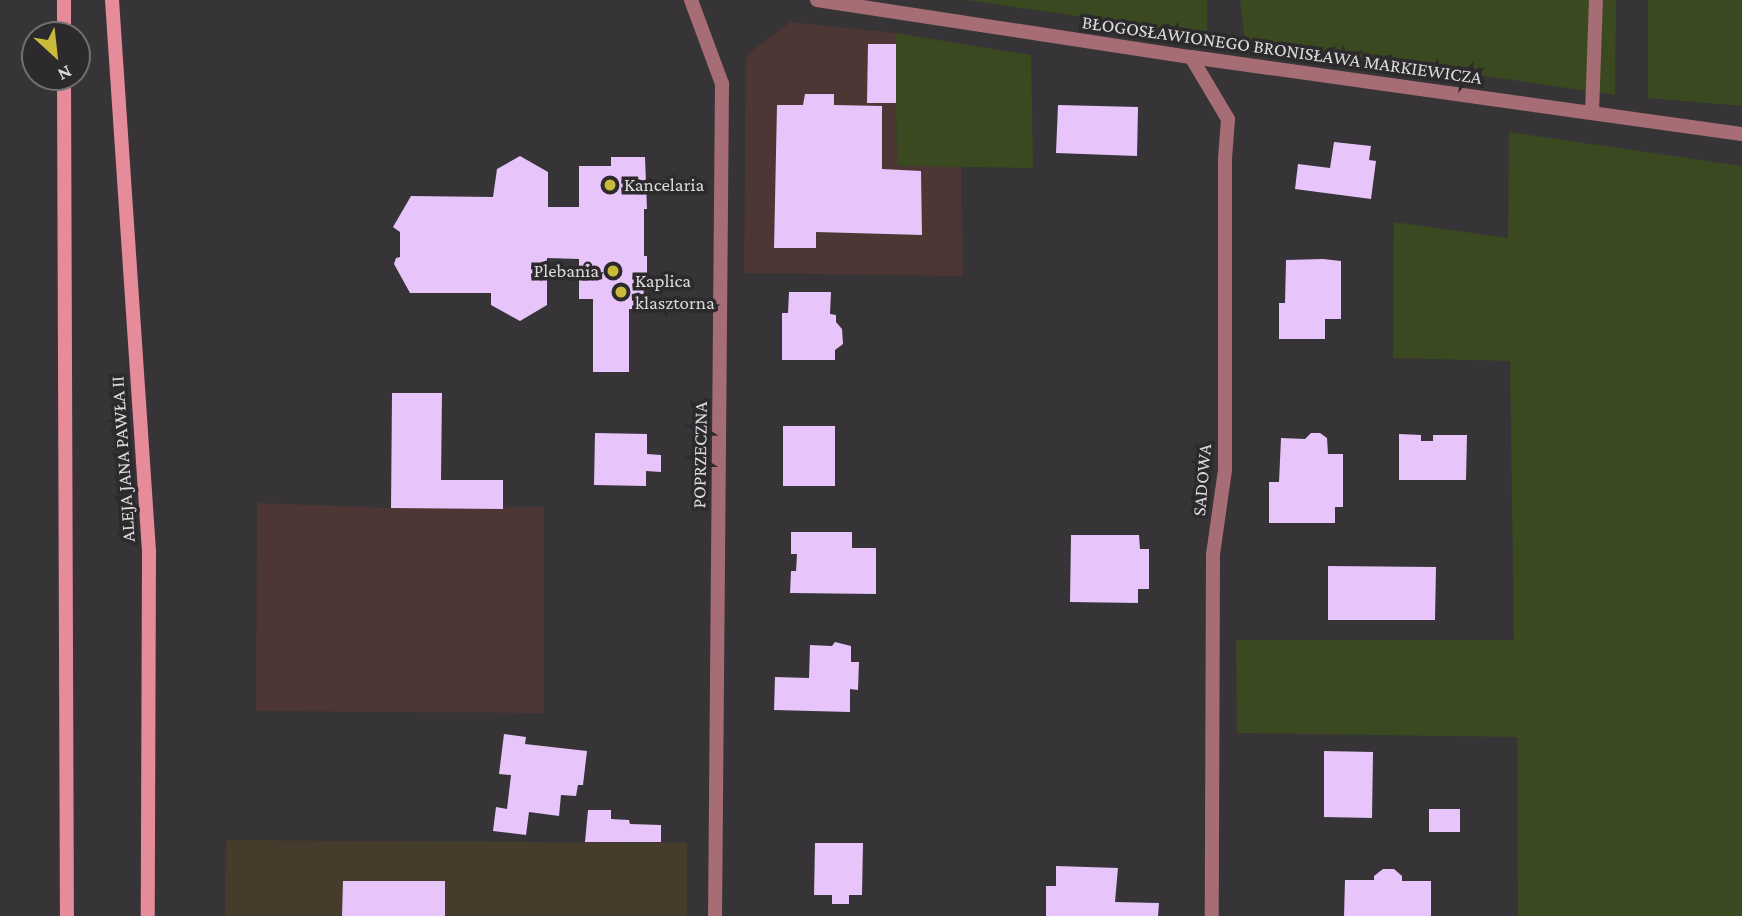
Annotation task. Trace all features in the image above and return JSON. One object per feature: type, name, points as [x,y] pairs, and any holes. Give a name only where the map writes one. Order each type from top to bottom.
[{"type":"main road","points":[[64,0],[64,21]]},
{"type":"main road","name":"ALEJA JANA PAWŁA II","points":[[112,0],[149,551],[148,916]]},
{"type":"main road","points":[[64,91],[67,916]]},
{"type":"street","name":"POPRZECZNA","points":[[691,0],[722,84],[715,916]]},
{"type":"street","name":"BŁOGOSŁAWIONEGO BRONISŁAWA MARKIEWICZA","points":[[817,0],[1191,57],[1742,134]]},
{"type":"street","points":[[1592,113],[1596,0]]},
{"type":"street","name":"SADOWA","points":[[1191,57],[1228,119],[1225,159],[1226,470],[1213,554],[1212,916]]},
{"type":"shaded area","points":[[790,22],[895,33],[897,165],[961,167],[963,276],[744,273],[746,56]]},
{"type":"shaded area","points":[[257,503],[391,508],[544,507],[544,713],[256,711]]},
{"type":"shaded area","points":[[226,840],[687,843],[687,916],[225,916]]},
{"type":"green space","points":[[967,0],[1207,0],[1207,35],[994,4]]},
{"type":"green space","points":[[1240,0],[1616,0],[1615,95],[1245,41]]},
{"type":"green space","points":[[1648,0],[1742,0],[1742,106],[1648,98]]},
{"type":"green space","points":[[895,33],[1031,55],[1033,168],[897,166]]},
{"type":"green space","points":[[1509,132],[1742,166],[1742,916],[1518,916],[1517,737],[1237,733],[1236,640],[1514,640],[1510,361],[1393,358],[1394,222],[1508,238]]},
{"type":"building","points":[[868,44],[896,44],[896,103],[867,103]]},
{"type":"building","points":[[805,94],[834,94],[834,105],[882,106],[882,169],[921,171],[922,235],[816,232],[816,248],[774,248],[777,105],[803,105]]},
{"type":"building","points":[[1058,105],[1138,107],[1137,156],[1056,153]]},
{"type":"building","points":[[1334,142],[1371,146],[1369,160],[1376,161],[1371,199],[1295,189],[1298,164],[1330,168]]},
{"type":"building","points":[[520,156],[548,172],[548,207],[579,207],[579,166],[611,166],[611,157],[645,157],[647,209],[644,209],[644,256],[647,256],[647,284],[644,284],[643,309],[629,309],[629,372],[593,372],[593,299],[579,299],[579,259],[547,258],[547,305],[520,321],[491,305],[491,293],[410,293],[394,264],[396,258],[400,257],[400,232],[393,227],[411,196],[493,197],[497,169]]},
{"type":"building","points":[[1286,260],[1341,261],[1341,319],[1325,319],[1325,339],[1279,339],[1279,303],[1285,303]]},
{"type":"building","points":[[789,292],[831,292],[830,314],[836,315],[836,322],[842,329],[843,344],[835,350],[835,360],[782,360],[782,313],[788,313]]},
{"type":"building","points":[[392,393],[442,393],[441,480],[503,480],[503,509],[391,508]]},
{"type":"building","points":[[783,426],[835,426],[835,486],[783,486]]},
{"type":"building","points":[[595,433],[647,434],[647,454],[661,455],[661,472],[646,471],[646,486],[594,485]]},
{"type":"building","points":[[1311,433],[1320,433],[1327,438],[1328,454],[1343,454],[1343,507],[1335,507],[1335,523],[1269,523],[1269,482],[1279,482],[1281,438],[1305,439]]},
{"type":"building","points":[[1399,434],[1421,435],[1421,441],[1433,441],[1433,435],[1467,435],[1466,480],[1399,480]]},
{"type":"building","points":[[791,532],[852,532],[852,548],[876,548],[876,594],[790,593],[791,571],[796,571],[797,554],[791,554]]},
{"type":"building","points":[[1071,535],[1139,535],[1140,549],[1149,549],[1149,589],[1138,589],[1138,603],[1070,602]]},
{"type":"building","points":[[1328,566],[1436,567],[1435,620],[1328,620]]},
{"type":"building","points":[[835,642],[851,646],[851,662],[859,662],[858,690],[850,689],[850,712],[774,710],[775,677],[809,678],[810,645],[832,646]]},
{"type":"building","points":[[504,734],[526,737],[525,744],[587,751],[583,785],[578,785],[576,796],[561,795],[559,816],[529,812],[526,835],[493,831],[496,807],[507,809],[511,775],[499,774]]},
{"type":"building","points":[[1324,751],[1373,752],[1372,818],[1324,817]]},
{"type":"building","points":[[1429,809],[1460,809],[1460,832],[1429,832]]},
{"type":"building","points":[[588,810],[611,810],[611,819],[629,820],[630,824],[661,825],[661,842],[585,842]]},
{"type":"building","points":[[815,843],[863,843],[862,895],[849,895],[849,904],[832,904],[832,895],[814,895]]},
{"type":"building","points":[[1056,866],[1118,868],[1115,902],[1159,903],[1158,916],[1046,916],[1046,886],[1056,886]]},
{"type":"building","points":[[1383,869],[1394,869],[1402,876],[1402,881],[1431,881],[1431,916],[1344,916],[1345,880],[1374,880],[1374,876]]},
{"type":"building","points":[[343,881],[445,881],[445,916],[342,916]]},
{"type":"place","name":"Kancelaria","points":[[610,185]]},
{"type":"place","name":"Plebania","points":[[613,271]]},
{"type":"place","name":"Kaplica klasztorna","points":[[621,292]]}]
